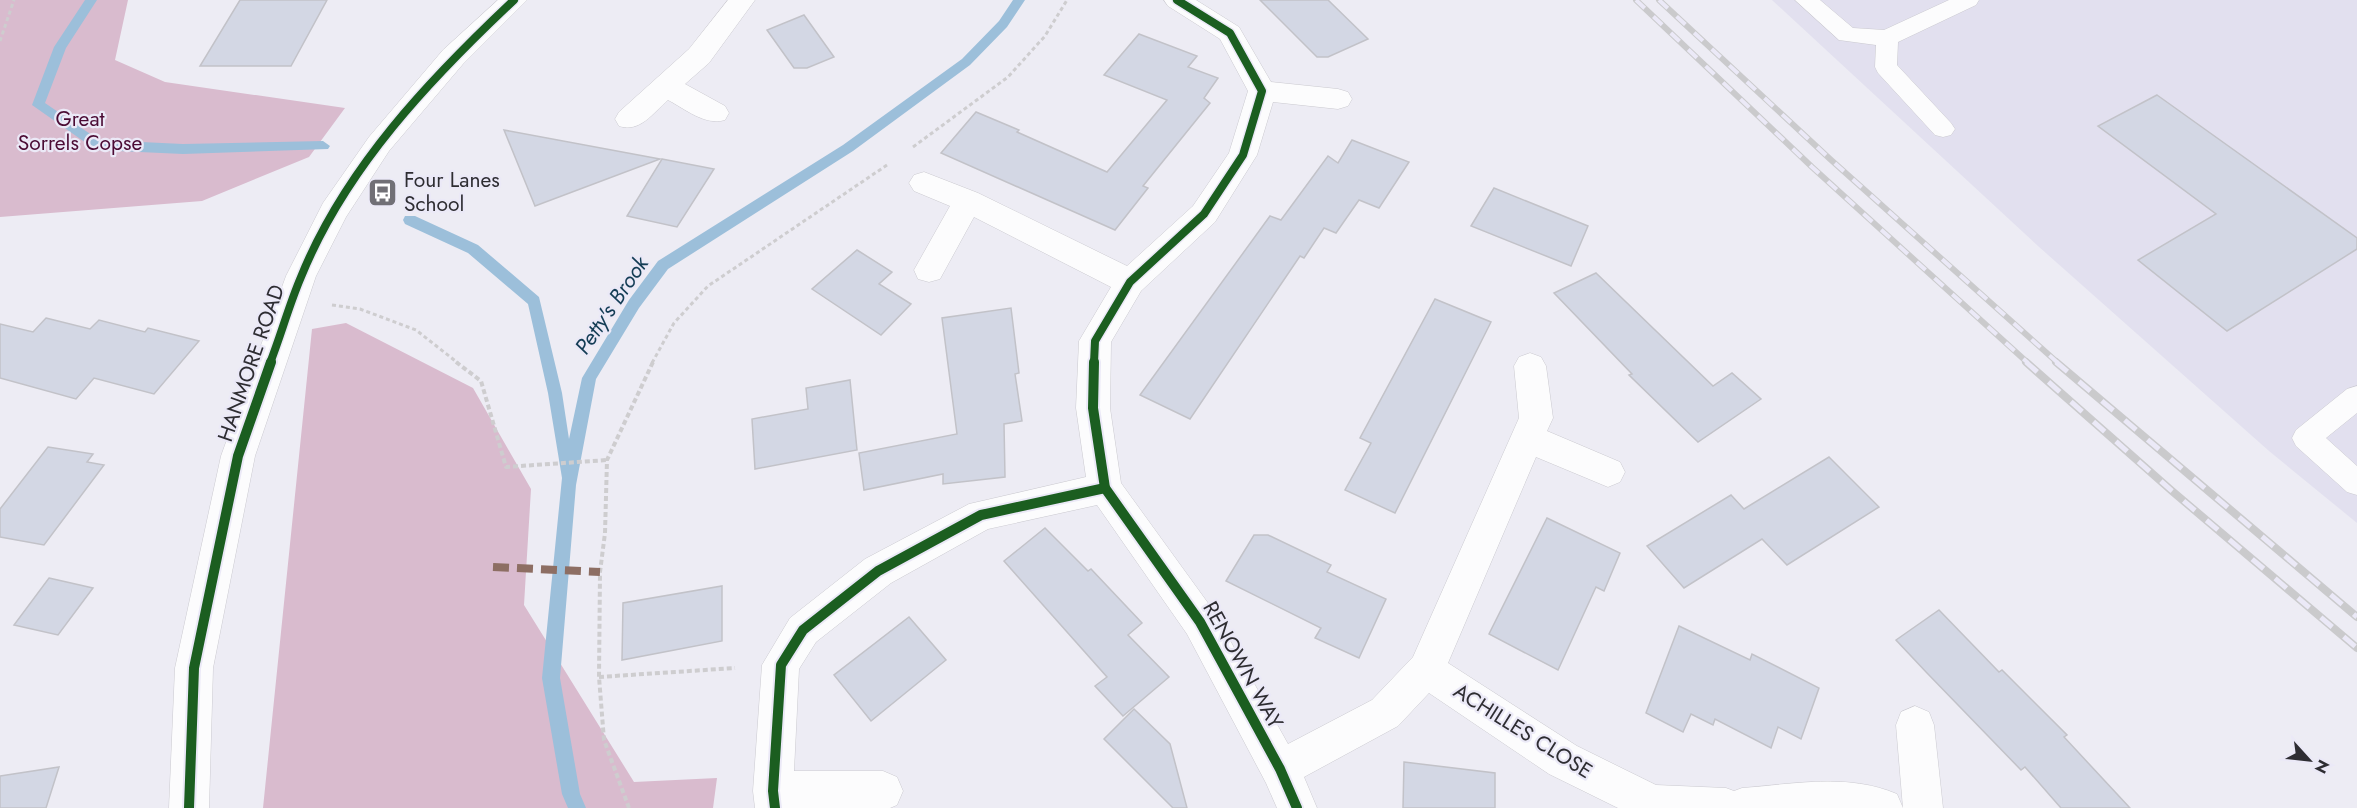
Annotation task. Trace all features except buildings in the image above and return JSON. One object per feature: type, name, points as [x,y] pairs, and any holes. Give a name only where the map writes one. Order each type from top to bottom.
[{"type":"street","name":"HANMORE ROAD","points":[[189,808],[194,668],[238,456],[301,276],[334,211],[379,144],[453,57],[514,0]]},
{"type":"street","points":[[629,119],[699,56],[742,0]]},
{"type":"street","points":[[1177,0],[1230,33],[1262,91],[1338,99]]},
{"type":"street","points":[[666,86],[715,113]]},
{"type":"street","name":"RENOWN WAY","points":[[1262,91],[1243,155],[1204,214],[1130,282],[1095,341],[1093,408],[1105,488],[1200,622],[1280,769],[1297,808]]},
{"type":"street","points":[[924,183],[968,201],[1130,282]]},
{"type":"street","points":[[929,270],[968,201]]},
{"type":"street","points":[[1280,769],[1385,713],[1426,670],[1536,417],[1530,366]]},
{"type":"street","points":[[1527,438],[1608,472]]},
{"type":"street","points":[[883,791],[774,800],[781,665],[803,630],[888,565],[981,515],[1105,488]]},
{"type":"street","name":"ACHILLES CLOSE","points":[[1426,670],[1563,760],[1654,805],[1726,808]]},
{"type":"street","points":[[1915,725],[1923,808]]},
{"type":"street","points":[[1742,808],[1832,800],[1883,808]]},
{"type":"lane","points":[[1806,0],[1847,35],[1887,38],[1968,0]]},
{"type":"lane","points":[[1887,38],[1886,67],[1943,129]]},
{"type":"lane","points":[[2357,397],[2306,438],[2357,483]]},
{"type":"path","points":[[0,41],[14,0]]},
{"type":"path","points":[[905,152],[1008,77],[1045,36],[1067,0]]},
{"type":"path","points":[[629,808],[604,740],[599,677],[600,572],[605,533],[607,460],[639,388],[674,323],[708,286],[896,159]]},
{"type":"path","points":[[328,305],[360,309],[416,330],[481,381],[506,468],[607,460]]},
{"type":"path","points":[[599,677],[781,665]]},
{"type":"shaded area","points":[[1772,0],[2357,0],[2357,523],[2269,451],[2038,246]]},
{"type":"green space","name":"Great Sorrels Copse","points":[[0,0],[128,0],[115,60],[165,82],[345,108],[309,157],[202,201],[0,217]]},
{"type":"green space","points":[[346,323],[473,388],[531,489],[524,605],[634,782],[717,778],[713,808],[263,808],[312,329]]},
{"type":"waterway","points":[[91,0],[60,47],[38,105],[96,145],[183,149],[323,146]]},
{"type":"waterway","name":"Petty's Brook","points":[[577,808],[571,794],[551,678],[568,485],[589,378],[634,304],[663,265],[848,148],[966,62],[1003,24],[1019,0]]},
{"type":"waterway","points":[[410,220],[473,249],[534,301],[555,393],[567,473]]},
{"type":"railway","points":[[1636,0],[1812,167],[2028,363]]},
{"type":"railway","points":[[1659,0],[1830,159],[2058,363]]},
{"type":"railway","points":[[2026,362],[2172,491],[2357,648]]},
{"type":"railway","points":[[2056,362],[2357,617]]},
{"type":"marked path","points":[[493,567],[600,572]]},
{"type":"cycle path","points":[[189,808],[194,668],[238,456],[301,276],[334,211],[379,144],[453,57],[514,0]]},
{"type":"cycle path","points":[[1177,0],[1230,33],[1262,91],[1243,155],[1204,214],[1130,282],[1095,341],[1093,408],[1105,488],[1200,622],[1280,769],[1297,808]]},
{"type":"cycle path","points":[[775,808],[773,791],[781,665],[803,630],[878,571],[981,515],[1105,488]]},
{"type":"place","name":"Four Lanes School","points":[[383,192]]}]
